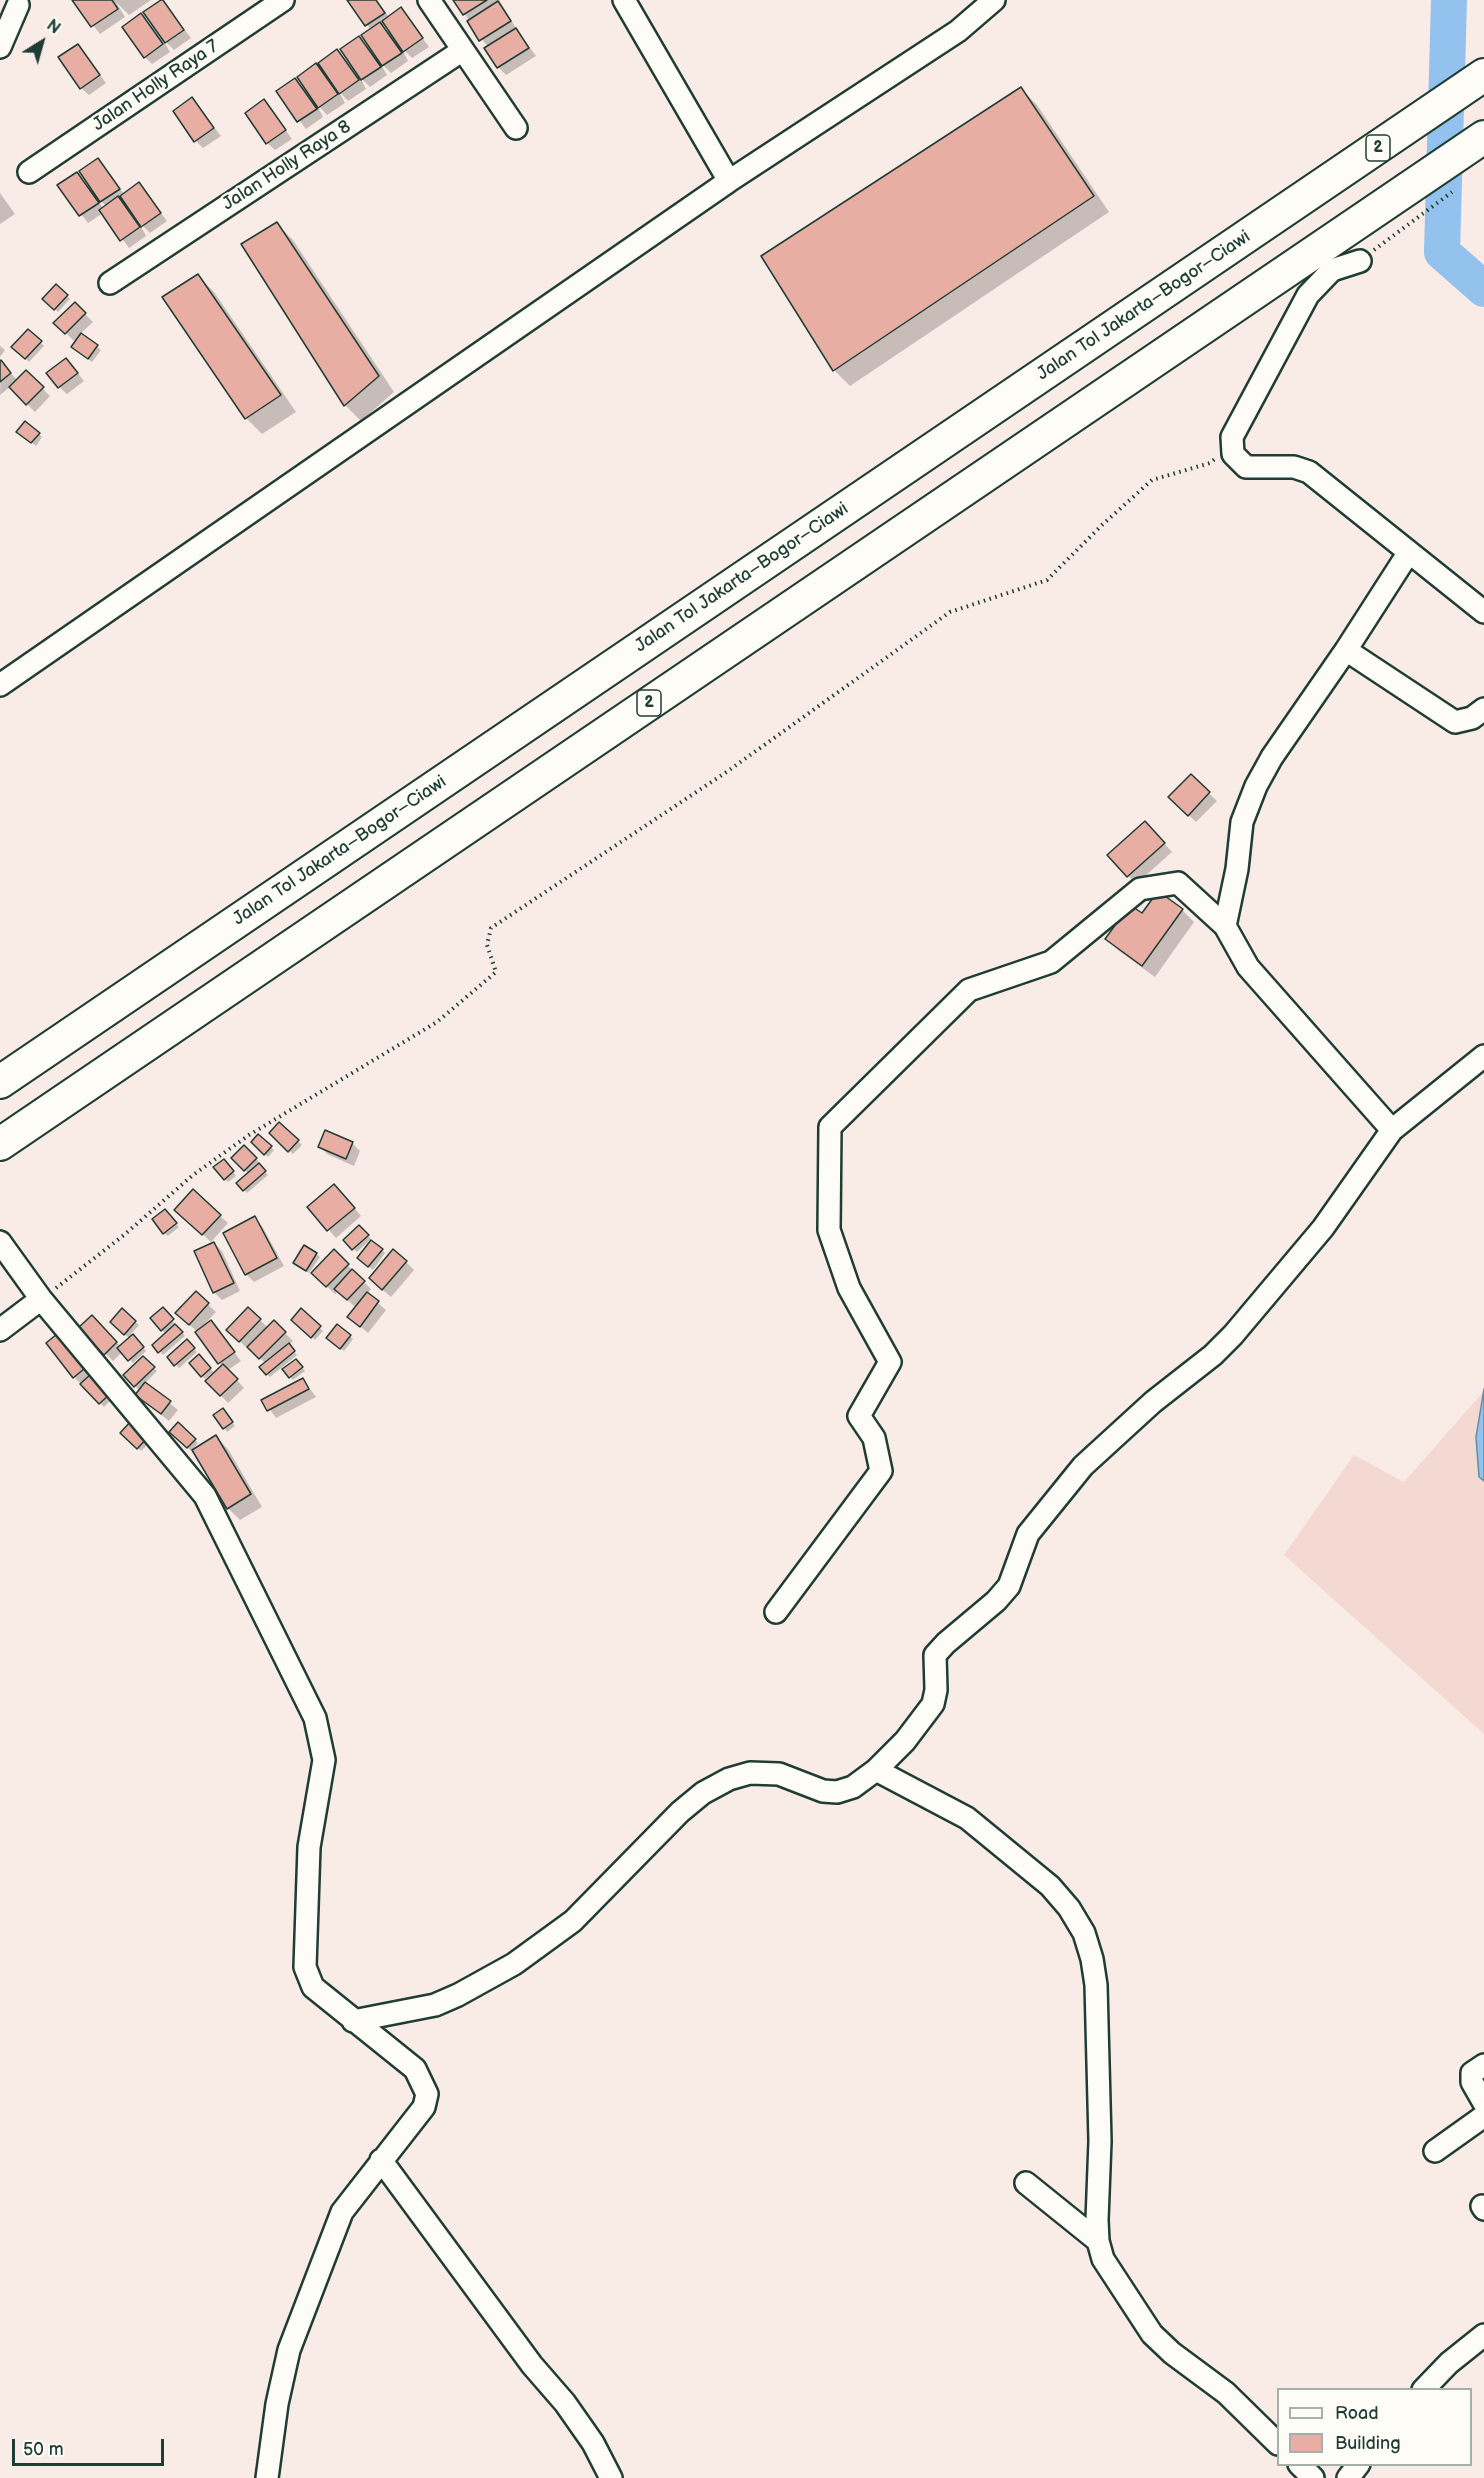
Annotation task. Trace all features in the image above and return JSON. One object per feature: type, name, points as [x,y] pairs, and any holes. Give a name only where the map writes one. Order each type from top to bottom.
[{"type":"highway","name":"Jalan Tol Jakarta–Bogor–Ciawi","points":[[0,1082],[1484,75]]},
{"type":"highway","name":"2","points":[[0,1144],[1484,137]]},
{"type":"street","name":"Jalan Holly Raya 7","points":[[29,172],[283,0]]},
{"type":"street","points":[[429,0],[516,128]]},
{"type":"street","points":[[624,0],[729,181]]},
{"type":"street","points":[[0,685],[729,181],[958,31],[994,0]]},
{"type":"street","points":[[0,47],[18,2]]},
{"type":"street","name":"Jalan Holly Raya 8","points":[[110,283],[463,50]]},
{"type":"street","points":[[1360,261],[1332,270],[1308,295],[1232,437],[1233,454],[1245,467],[1294,467],[1309,472],[1484,612]]},
{"type":"street","points":[[1225,927],[1237,869],[1242,822],[1256,786],[1272,757],[1346,650],[1409,552]]},
{"type":"street","points":[[1346,650],[1455,722],[1472,718],[1484,709]]},
{"type":"street","points":[[776,1612],[881,1471],[874,1438],[859,1416],[890,1362],[849,1288],[829,1230],[830,1127],[969,990],[1051,962],[1140,889],[1178,883],[1225,927],[1248,967],[1392,1130]]},
{"type":"street","points":[[353,2020],[435,2005],[514,1964],[573,1921],[680,1812],[703,1793],[729,1779],[750,1773],[779,1774],[823,1791],[837,1792],[853,1787],[876,1770],[905,1741],[933,1704],[936,1690],[935,1655],[945,1643],[996,1600],[1009,1586],[1028,1534],[1083,1466],[1153,1402],[1213,1355],[1233,1335],[1323,1228],[1392,1130],[1484,1056]]},
{"type":"street","points":[[0,1242],[41,1299],[205,1496],[315,1718],[324,1760],[309,1847],[304,1966],[313,1987],[415,2069],[427,2094],[424,2107],[342,2212],[294,2334],[277,2404],[267,2478]]},
{"type":"street","points":[[0,1330],[41,1299]]},
{"type":"street","points":[[876,1770],[943,1803],[975,1823],[1050,1886],[1069,1908],[1084,1933],[1092,1959],[1096,1985],[1100,2141],[1098,2241],[1103,2259],[1152,2334],[1172,2353],[1226,2393],[1277,2443]]},
{"type":"street","points":[[1484,2065],[1472,2073],[1472,2082],[1484,2103]]},
{"type":"street","points":[[1435,2151],[1484,2116]]},
{"type":"street","points":[[381,2160],[532,2364],[565,2403],[593,2443],[611,2478]]},
{"type":"street","points":[[1026,2183],[1098,2241]]},
{"type":"street","points":[[1425,2388],[1449,2362],[1484,2335]]},
{"type":"street","points":[[1301,2466],[1313,2478]]},
{"type":"street","points":[[1348,2478],[1357,2466]]},
{"type":"path","points":[[1383,243],[1452,192]]},
{"type":"path","points":[[41,1299],[124,1235],[192,1175],[249,1135],[437,1022],[496,972],[486,945],[491,928],[728,771],[950,612],[1047,580],[1102,525],[1152,480],[1210,463],[1233,442]]},
{"type":"shaded area","points":[[1484,1391],[1484,1734],[1284,1555],[1354,1455],[1404,1482]]},
{"type":"water","points":[[1484,1389],[1484,1481],[1479,1477],[1476,1437]]},
{"type":"building","points":[[72,0],[112,0],[118,9],[91,27]]},
{"type":"building","points":[[161,0],[184,30],[165,43],[143,12]]},
{"type":"building","points":[[347,0],[376,0],[385,13],[365,26]]},
{"type":"building","points":[[453,0],[487,0],[463,15]]},
{"type":"building","points":[[498,1],[511,21],[479,41],[467,21]]},
{"type":"building","points":[[401,7],[423,38],[403,52],[382,21]]},
{"type":"building","points":[[141,13],[163,44],[144,58],[122,27]]},
{"type":"building","points":[[380,22],[402,53],[382,66],[361,35]]},
{"type":"building","points":[[516,28],[529,48],[497,68],[484,48]]},
{"type":"building","points":[[359,36],[381,67],[361,80],[340,49]]},
{"type":"building","points":[[78,44],[100,75],[80,89],[58,57]]},
{"type":"building","points":[[337,49],[359,80],[339,94],[318,63]]},
{"type":"building","points":[[316,63],[338,94],[318,108],[297,77]]},
{"type":"building","points":[[295,78],[317,109],[297,122],[276,91]]},
{"type":"building","points":[[1021,87],[1094,196],[833,371],[761,256]]},
{"type":"building","points":[[192,97],[214,128],[194,142],[173,111]]},
{"type":"building","points":[[264,99],[286,130],[266,144],[245,113]]},
{"type":"building","points":[[98,158],[120,189],[100,202],[79,171]]},
{"type":"building","points":[[77,172],[99,203],[79,216],[57,185]]},
{"type":"building","points":[[139,182],[161,213],[141,227],[120,196]]},
{"type":"building","points":[[118,196],[140,227],[120,241],[99,210]]},
{"type":"building","points":[[277,222],[379,376],[344,406],[241,244]]},
{"type":"building","points":[[198,274],[281,395],[245,419],[162,297]]},
{"type":"building","points":[[56,284],[68,295],[54,310],[42,299]]},
{"type":"building","points":[[75,302],[86,313],[65,334],[53,323]]},
{"type":"building","points":[[28,329],[42,341],[25,359],[11,347]]},
{"type":"building","points":[[81,333],[98,345],[88,359],[71,347]]},
{"type":"building","points":[[66,358],[78,373],[58,388],[46,373]]},
{"type":"building","points":[[0,361],[11,373],[0,382]]},
{"type":"building","points":[[26,370],[44,387],[26,405],[9,387]]},
{"type":"building","points":[[25,421],[40,433],[31,443],[16,432]]},
{"type":"building","points":[[1191,774],[1210,792],[1188,816],[1168,797]]},
{"type":"building","points":[[1145,821],[1165,843],[1127,877],[1107,855]]},
{"type":"building","points":[[1158,891],[1183,909],[1142,966],[1105,939],[1130,905],[1142,913]]},
{"type":"building","points":[[279,1122],[299,1140],[288,1152],[269,1133]]},
{"type":"building","points":[[325,1130],[353,1142],[346,1159],[318,1147]]},
{"type":"building","points":[[258,1134],[272,1146],[264,1155],[251,1142]]},
{"type":"building","points":[[244,1145],[257,1158],[244,1171],[231,1158]]},
{"type":"building","points":[[224,1159],[234,1171],[224,1180],[213,1167]]},
{"type":"building","points":[[259,1163],[266,1171],[243,1191],[236,1183]]},
{"type":"building","points":[[334,1184],[355,1208],[327,1231],[307,1207]]},
{"type":"building","points":[[193,1189],[221,1215],[202,1235],[174,1210]]},
{"type":"building","points":[[165,1209],[177,1223],[163,1234],[152,1219]]},
{"type":"building","points":[[255,1216],[277,1258],[245,1275],[223,1233]]},
{"type":"building","points":[[359,1225],[369,1235],[352,1250],[343,1240]]},
{"type":"building","points":[[371,1240],[383,1249],[368,1267],[357,1258]]},
{"type":"building","points":[[214,1242],[234,1283],[213,1293],[194,1251]]},
{"type":"building","points":[[304,1245],[317,1253],[306,1271],[293,1263]]},
{"type":"building","points":[[334,1249],[349,1264],[326,1287],[311,1273]]},
{"type":"building","points":[[393,1249],[407,1261],[382,1290],[369,1278]]},
{"type":"building","points":[[352,1269],[365,1281],[347,1300],[334,1289]]},
{"type":"building","points":[[196,1291],[209,1303],[189,1325],[175,1313]]},
{"type":"building","points":[[367,1292],[379,1301],[360,1327],[347,1317]]},
{"type":"building","points":[[163,1307],[174,1319],[161,1331],[150,1318]]},
{"type":"building","points":[[248,1307],[261,1319],[239,1342],[226,1330]]},
{"type":"building","points":[[122,1308],[136,1321],[124,1335],[110,1322]]},
{"type":"building","points":[[301,1308],[321,1326],[311,1338],[291,1320]]},
{"type":"building","points":[[92,1315],[117,1342],[104,1355],[78,1328]]},
{"type":"building","points":[[211,1320],[235,1352],[218,1364],[195,1332]]},
{"type":"building","points":[[274,1320],[286,1332],[259,1359],[247,1347]]},
{"type":"building","points":[[175,1324],[183,1332],[158,1353],[152,1345]]},
{"type":"building","points":[[337,1324],[351,1335],[340,1349],[326,1338]]},
{"type":"building","points":[[57,1334],[84,1369],[73,1378],[46,1343]]},
{"type":"building","points":[[133,1334],[144,1347],[128,1361],[117,1348]]},
{"type":"building","points":[[187,1339],[195,1348],[174,1366],[167,1357]]},
{"type":"building","points":[[289,1343],[295,1351],[266,1375],[259,1367]]},
{"type":"building","points":[[199,1354],[211,1368],[201,1377],[189,1363]]},
{"type":"building","points":[[143,1356],[155,1367],[134,1387],[123,1375]]},
{"type":"building","points":[[296,1359],[303,1367],[289,1378],[282,1369]]},
{"type":"building","points":[[223,1364],[238,1379],[220,1396],[205,1381]]},
{"type":"building","points":[[91,1374],[110,1394],[99,1404],[80,1384]]},
{"type":"building","points":[[303,1378],[309,1389],[267,1411],[261,1400]]},
{"type":"building","points":[[145,1382],[171,1401],[161,1414],[135,1395]]},
{"type":"building","points":[[223,1408],[233,1422],[223,1429],[213,1415]]},
{"type":"building","points":[[131,1421],[148,1437],[137,1449],[120,1433]]},
{"type":"building","points":[[178,1422],[196,1439],[187,1448],[169,1432]]},
{"type":"building","points":[[216,1435],[251,1494],[227,1509],[192,1450]]},
{"type":"waterway","points":[[1449,0],[1442,252],[1484,289]]}]
